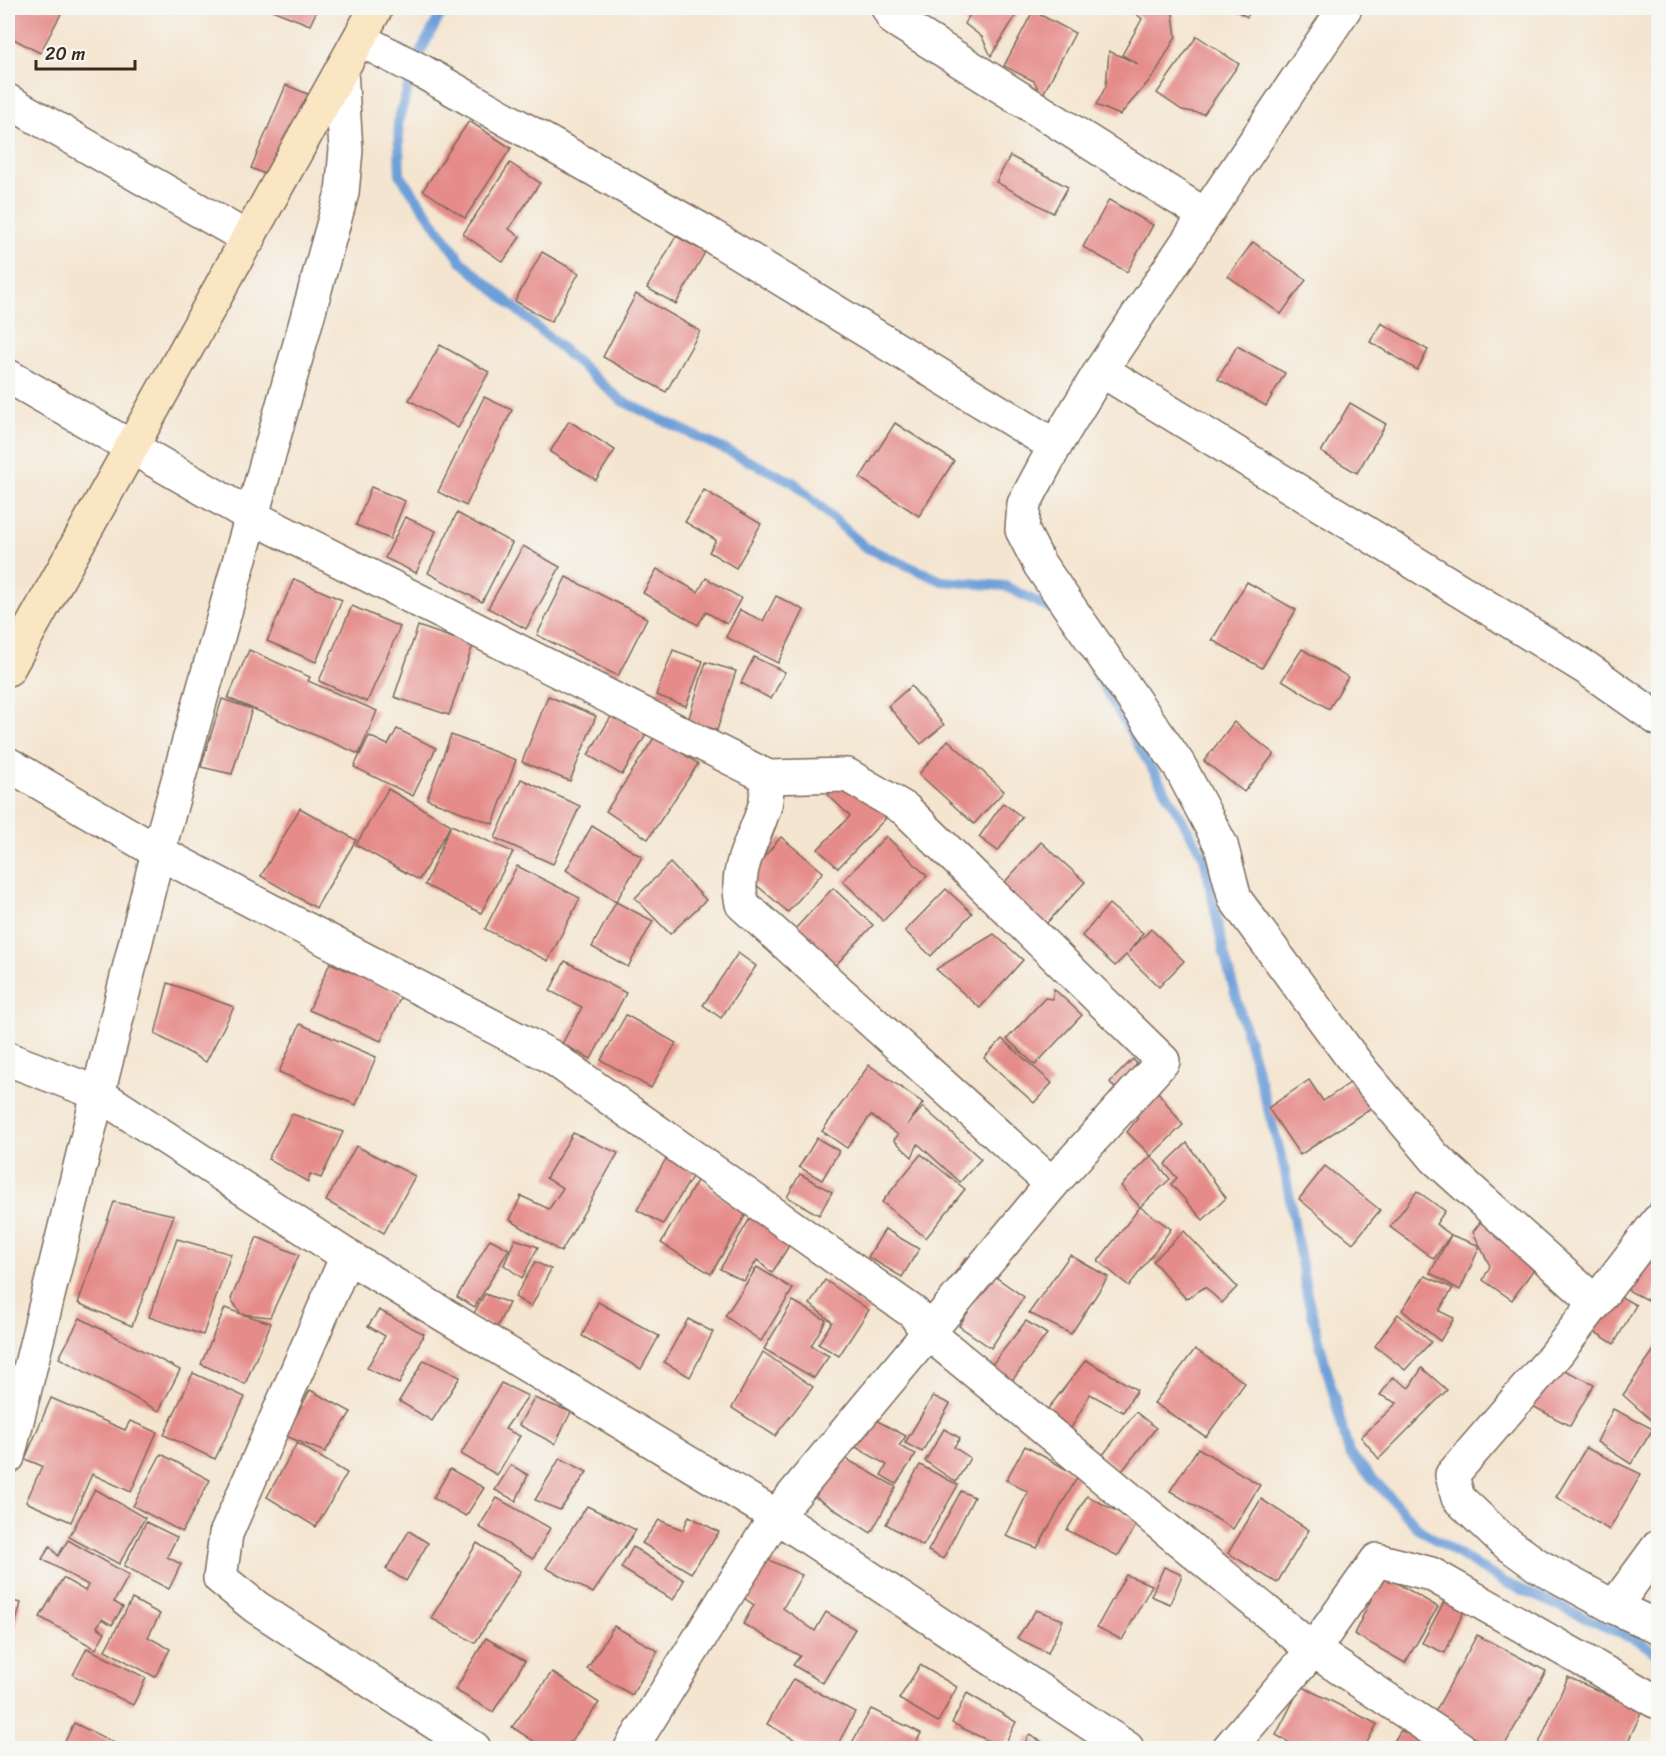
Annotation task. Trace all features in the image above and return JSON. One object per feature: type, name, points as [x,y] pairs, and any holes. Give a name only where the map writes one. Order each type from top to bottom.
[{"type":"street","points":[[8,669],[376,8]]},
{"type":"street","points":[[888,8],[894,19],[1205,215]]},
{"type":"street","points":[[1345,8],[1101,370],[1055,446],[1024,504],[1022,530],[1040,565],[1179,765],[1221,845],[1235,898],[1361,1070],[1435,1158],[1596,1303]]},
{"type":"street","points":[[359,39],[423,72],[705,232],[1055,446]]},
{"type":"street","points":[[8,1456],[158,852],[342,193],[346,150],[341,71]]},
{"type":"street","points":[[8,101],[249,239]]},
{"type":"street","points":[[1101,370],[1586,668],[1659,719]]},
{"type":"street","points":[[8,376],[251,516],[768,777],[847,775],[904,809],[1163,1061],[1052,1184],[776,1516],[631,1749]]},
{"type":"street","points":[[8,764],[158,852],[550,1056],[914,1313],[927,1332],[1313,1650],[1460,1749]]},
{"type":"street","points":[[768,777],[765,804],[747,851],[738,887],[742,904],[1052,1184]]},
{"type":"street","points":[[8,1059],[97,1093],[347,1256],[776,1516],[1127,1749]]},
{"type":"street","points":[[1659,1221],[1596,1303],[1452,1475],[1458,1498],[1501,1539],[1537,1565],[1614,1607],[1659,1627]]},
{"type":"street","points":[[347,1256],[226,1534],[220,1578],[256,1607],[474,1749]]},
{"type":"street","points":[[1614,1607],[1659,1547]]},
{"type":"street","points":[[1229,1749],[1313,1650],[1377,1560],[1431,1574],[1655,1701]]},
{"type":"building","points":[[8,8],[64,8],[40,53],[8,36]]},
{"type":"building","points":[[267,8],[318,8],[310,25]]},
{"type":"building","points":[[973,8],[1020,9],[991,56],[982,37],[965,24]]},
{"type":"building","points":[[1130,8],[1172,8],[1176,36],[1155,74],[1120,115],[1096,105],[1106,86],[1109,51],[1138,64],[1122,55],[1142,19]]},
{"type":"building","points":[[1231,8],[1252,8],[1247,17]]},
{"type":"building","points":[[1033,11],[1075,33],[1042,96],[1034,81],[1004,66]]},
{"type":"building","points":[[1197,36],[1239,64],[1204,114],[1182,110],[1157,93]]},
{"type":"building","points":[[286,85],[310,95],[276,179],[251,168]]},
{"type":"building","points":[[469,121],[511,148],[465,218],[423,190]]},
{"type":"building","points":[[1010,156],[1068,187],[1053,213],[996,182]]},
{"type":"building","points":[[510,163],[540,183],[509,229],[520,237],[503,262],[463,234]]},
{"type":"building","points":[[1109,200],[1153,225],[1127,272],[1083,247]]},
{"type":"building","points":[[676,236],[705,252],[676,304],[647,288]]},
{"type":"building","points":[[1253,242],[1306,280],[1281,314],[1228,276]]},
{"type":"building","points":[[542,252],[579,273],[551,322],[515,301]]},
{"type":"building","points":[[636,294],[700,331],[666,392],[603,357]]},
{"type":"building","points":[[1381,323],[1428,350],[1417,370],[1370,342]]},
{"type":"building","points":[[440,345],[489,372],[458,428],[409,400]]},
{"type":"building","points":[[1237,346],[1285,373],[1266,406],[1218,379]]},
{"type":"building","points":[[484,397],[512,410],[466,506],[438,492]]},
{"type":"building","points":[[1350,403],[1386,424],[1357,473],[1321,452]]},
{"type":"building","points":[[569,421],[615,450],[596,480],[550,452]]},
{"type":"building","points":[[895,423],[954,461],[919,516],[860,478]]},
{"type":"building","points":[[371,487],[405,501],[390,539],[356,525]]},
{"type":"building","points":[[704,490],[761,524],[736,568],[709,552],[716,540],[685,522]]},
{"type":"building","points":[[457,513],[512,543],[482,602],[428,573]]},
{"type":"building","points":[[405,517],[436,531],[416,573],[385,558]]},
{"type":"building","points":[[523,546],[560,567],[526,629],[488,608]]},
{"type":"building","points":[[657,569],[698,592],[706,578],[741,598],[727,624],[706,612],[698,625],[643,593]]},
{"type":"building","points":[[566,577],[647,618],[618,676],[537,635]]},
{"type":"building","points":[[294,579],[342,600],[316,662],[267,641]]},
{"type":"building","points":[[1247,582],[1296,610],[1262,668],[1212,640]]},
{"type":"building","points":[[776,596],[804,610],[778,663],[726,637],[740,610],[763,621]]},
{"type":"building","points":[[352,606],[400,627],[367,702],[319,681]]},
{"type":"building","points":[[418,626],[473,645],[449,715],[394,697]]},
{"type":"building","points":[[1302,649],[1348,677],[1329,709],[1282,680]]},
{"type":"building","points":[[249,650],[310,677],[308,681],[377,711],[359,754],[228,698]]},
{"type":"building","points":[[673,650],[703,661],[686,706],[656,695]]},
{"type":"building","points":[[754,657],[785,672],[771,699],[741,683]]},
{"type":"building","points":[[706,662],[736,671],[717,730],[688,721]]},
{"type":"building","points":[[911,686],[944,725],[921,744],[888,706]]},
{"type":"building","points":[[548,696],[596,716],[570,781],[522,762]]},
{"type":"building","points":[[222,699],[252,709],[232,774],[201,767]]},
{"type":"building","points":[[612,715],[646,735],[622,775],[588,755]]},
{"type":"building","points":[[1234,722],[1274,754],[1244,792],[1204,761]]},
{"type":"building","points":[[397,729],[436,748],[413,796],[354,767],[369,736],[388,745]]},
{"type":"building","points":[[451,735],[516,760],[493,824],[427,799]]},
{"type":"building","points":[[656,735],[698,764],[648,839],[606,811]]},
{"type":"building","points":[[948,740],[1004,791],[974,824],[919,774]]},
{"type":"building","points":[[847,775],[888,816],[838,868],[818,849],[850,816],[828,795]]},
{"type":"building","points":[[521,779],[580,806],[553,864],[495,838]]},
{"type":"building","points":[[388,789],[451,825],[419,880],[356,845]]},
{"type":"building","points":[[1003,803],[1022,817],[998,851],[979,837]]},
{"type":"building","points":[[300,808],[356,840],[316,908],[261,876]]},
{"type":"building","points":[[451,825],[513,852],[481,913],[425,885]]},
{"type":"building","points":[[592,826],[642,857],[616,902],[566,870]]},
{"type":"building","points":[[886,836],[927,876],[883,921],[843,881]]},
{"type":"building","points":[[781,837],[823,872],[788,912],[747,877]]},
{"type":"building","points":[[1041,842],[1085,882],[1045,925],[1002,885]]},
{"type":"building","points":[[670,863],[706,900],[670,934],[635,898]]},
{"type":"building","points":[[517,866],[580,898],[548,961],[485,929]]},
{"type":"building","points":[[833,888],[873,925],[834,967],[794,930]]},
{"type":"building","points":[[946,889],[972,913],[931,956],[905,931]]},
{"type":"building","points":[[616,902],[653,921],[628,967],[592,947]]},
{"type":"building","points":[[1109,904],[1143,933],[1129,952],[1151,929],[1184,961],[1159,987],[1126,955],[1115,966],[1082,936]]},
{"type":"building","points":[[994,934],[1023,960],[980,1008],[936,969]]},
{"type":"building","points":[[738,953],[756,966],[721,1018],[703,1005]]},
{"type":"building","points":[[565,961],[626,993],[591,1059],[562,1044],[582,1007],[550,991]]},
{"type":"building","points":[[330,963],[402,994],[381,1041],[309,1010]]},
{"type":"building","points":[[168,983],[234,1007],[206,1062],[155,1034]]},
{"type":"building","points":[[1054,989],[1082,1015],[1035,1065],[1007,1039],[1045,998],[1053,999]]},
{"type":"building","points":[[626,1015],[676,1043],[651,1088],[601,1060]]},
{"type":"building","points":[[300,1024],[376,1057],[356,1105],[279,1072]]},
{"type":"building","points":[[1002,1039],[1052,1083],[1034,1103],[984,1058]]},
{"type":"building","points":[[1133,1059],[1183,1125],[1151,1156],[1127,1132],[1138,1118],[1110,1082]]},
{"type":"building","points":[[869,1065],[923,1103],[907,1125],[923,1107],[981,1159],[960,1182],[918,1144],[912,1157],[894,1140],[898,1135],[871,1115],[847,1148],[822,1131]]},
{"type":"building","points":[[1309,1080],[1323,1101],[1353,1081],[1371,1108],[1300,1155],[1268,1108]]},
{"type":"building","points":[[292,1114],[343,1132],[321,1178],[310,1174],[308,1182],[268,1159]]},
{"type":"building","points":[[573,1133],[618,1153],[561,1252],[510,1220],[521,1196],[549,1209],[563,1188],[546,1178]]},
{"type":"building","points":[[817,1138],[839,1151],[822,1180],[799,1167]]},
{"type":"building","points":[[1187,1143],[1226,1198],[1203,1220],[1171,1184],[1177,1178],[1165,1164]]},
{"type":"building","points":[[356,1146],[415,1176],[384,1233],[326,1201]]},
{"type":"building","points":[[921,1154],[965,1189],[926,1238],[882,1202]]},
{"type":"building","points":[[1151,1156],[1170,1179],[1140,1207],[1121,1186]]},
{"type":"building","points":[[667,1157],[695,1172],[663,1224],[637,1210]]},
{"type":"building","points":[[1325,1166],[1380,1210],[1353,1243],[1299,1199]]},
{"type":"building","points":[[800,1174],[832,1192],[819,1215],[787,1197]]},
{"type":"building","points":[[698,1179],[746,1214],[711,1274],[661,1243]]},
{"type":"building","points":[[1658,1190],[1658,1217],[1648,1209]]},
{"type":"building","points":[[1417,1191],[1445,1211],[1436,1224],[1451,1235],[1434,1259],[1390,1227]]},
{"type":"building","points":[[114,1202],[174,1215],[132,1326],[78,1303]]},
{"type":"building","points":[[1140,1207],[1171,1229],[1129,1286],[1098,1261]]},
{"type":"building","points":[[1487,1213],[1538,1263],[1512,1300],[1483,1280],[1490,1266],[1473,1232]]},
{"type":"building","points":[[752,1215],[793,1239],[772,1273],[757,1260],[744,1281],[720,1269]]},
{"type":"building","points":[[885,1229],[919,1249],[902,1277],[868,1257]]},
{"type":"building","points":[[1184,1231],[1237,1287],[1222,1303],[1205,1287],[1186,1299],[1153,1261]]},
{"type":"building","points":[[1451,1235],[1480,1246],[1460,1290],[1430,1273]]},
{"type":"building","points":[[257,1237],[299,1255],[270,1317],[242,1314],[271,1323],[245,1384],[201,1364],[225,1308],[241,1314],[231,1299]]},
{"type":"building","points":[[177,1239],[231,1254],[203,1335],[149,1317]]},
{"type":"building","points":[[490,1239],[509,1249],[475,1307],[457,1297]]},
{"type":"building","points":[[515,1239],[538,1247],[522,1278],[504,1265]]},
{"type":"building","points":[[1624,1245],[1658,1264],[1658,1285],[1649,1301],[1606,1279]]},
{"type":"building","points":[[1070,1255],[1108,1277],[1071,1334],[1029,1313]]},
{"type":"building","points":[[967,1257],[1024,1297],[991,1348],[959,1326],[973,1304],[946,1285]]},
{"type":"building","points":[[535,1262],[551,1269],[531,1307],[515,1297]]},
{"type":"building","points":[[757,1267],[793,1289],[761,1341],[725,1316]]},
{"type":"building","points":[[1425,1276],[1453,1288],[1439,1311],[1454,1318],[1440,1341],[1402,1310]]},
{"type":"building","points":[[825,1280],[869,1310],[839,1356],[818,1344],[832,1322],[810,1304]]},
{"type":"building","points":[[1595,1283],[1636,1305],[1614,1344],[1574,1319]]},
{"type":"building","points":[[485,1294],[509,1303],[496,1329],[473,1315]]},
{"type":"building","points":[[793,1301],[826,1320],[811,1346],[829,1356],[814,1378],[764,1349]]},
{"type":"building","points":[[598,1302],[659,1336],[641,1369],[582,1336]]},
{"type":"building","points":[[379,1310],[424,1334],[399,1384],[367,1368],[385,1336],[368,1326]]},
{"type":"building","points":[[1398,1314],[1431,1342],[1405,1370],[1375,1346]]},
{"type":"building","points":[[80,1318],[180,1370],[159,1411],[59,1358]]},
{"type":"building","points":[[688,1319],[713,1332],[690,1377],[664,1362]]},
{"type":"building","points":[[1026,1321],[1047,1334],[1008,1386],[987,1371]]},
{"type":"building","points":[[1658,1344],[1658,1426],[1623,1395]]},
{"type":"building","points":[[1195,1349],[1245,1383],[1206,1437],[1154,1403]]},
{"type":"building","points":[[763,1352],[813,1387],[775,1436],[732,1408]]},
{"type":"building","points":[[424,1360],[460,1377],[432,1421],[399,1401]]},
{"type":"building","points":[[1086,1360],[1137,1390],[1123,1412],[1090,1394],[1070,1430],[1047,1410]]},
{"type":"building","points":[[1543,1360],[1594,1384],[1570,1426],[1523,1401]]},
{"type":"building","points":[[1422,1368],[1447,1390],[1379,1459],[1361,1437],[1397,1403],[1380,1395],[1393,1377],[1409,1388]]},
{"type":"building","points":[[193,1373],[245,1397],[215,1459],[164,1435]]},
{"type":"building","points":[[501,1383],[528,1396],[505,1429],[520,1436],[497,1475],[461,1454]]},
{"type":"building","points":[[310,1390],[351,1412],[325,1452],[286,1436]]},
{"type":"building","points":[[933,1396],[950,1404],[922,1452],[905,1443]]},
{"type":"building","points":[[51,1398],[125,1430],[130,1421],[157,1432],[131,1492],[92,1474],[71,1522],[26,1502],[42,1466],[25,1459]]},
{"type":"building","points":[[534,1398],[571,1412],[555,1444],[519,1425]]},
{"type":"building","points":[[1613,1409],[1653,1429],[1631,1464],[1597,1442]]},
{"type":"building","points":[[1136,1412],[1156,1428],[1122,1471],[1102,1456]]},
{"type":"building","points":[[870,1417],[906,1436],[899,1446],[916,1454],[896,1484],[881,1475],[887,1465],[854,1446]]},
{"type":"building","points":[[944,1429],[960,1438],[954,1447],[970,1458],[956,1482],[925,1461]]},
{"type":"building","points":[[297,1443],[347,1473],[316,1527],[267,1497]]},
{"type":"building","points":[[1025,1446],[1078,1476],[1037,1548],[1006,1536],[1028,1492],[1006,1480]]},
{"type":"building","points":[[1198,1448],[1260,1485],[1233,1529],[1170,1491]]},
{"type":"building","points":[[1586,1448],[1641,1474],[1609,1530],[1556,1497]]},
{"type":"building","points":[[161,1454],[210,1480],[182,1532],[133,1506]]},
{"type":"building","points":[[841,1456],[896,1487],[871,1533],[815,1497]]},
{"type":"building","points":[[560,1458],[587,1472],[560,1510],[535,1500]]},
{"type":"building","points":[[511,1465],[528,1475],[516,1501],[495,1490]]},
{"type":"building","points":[[920,1465],[958,1485],[923,1546],[886,1524]]},
{"type":"building","points":[[450,1469],[484,1488],[466,1516],[433,1498]]},
{"type":"building","points":[[95,1489],[145,1518],[119,1564],[69,1537]]},
{"type":"building","points":[[961,1491],[974,1497],[943,1559],[928,1551]]},
{"type":"building","points":[[1087,1496],[1138,1522],[1118,1556],[1067,1530]]},
{"type":"building","points":[[497,1498],[550,1528],[533,1559],[479,1527]]},
{"type":"building","points":[[1261,1499],[1309,1530],[1277,1583],[1228,1553]]},
{"type":"building","points":[[587,1506],[636,1530],[593,1593],[546,1568]]},
{"type":"building","points":[[689,1516],[719,1532],[691,1573],[642,1543],[659,1520],[683,1530]]},
{"type":"building","points":[[146,1522],[177,1537],[167,1557],[181,1564],[169,1589],[124,1566]]},
{"type":"building","points":[[409,1531],[428,1543],[406,1581],[386,1569]]},
{"type":"building","points":[[68,1540],[129,1575],[114,1602],[123,1607],[112,1625],[102,1619],[97,1627],[105,1632],[96,1649],[40,1617],[63,1578],[85,1591],[88,1585],[42,1559],[50,1546],[58,1556]]},
{"type":"building","points":[[477,1543],[521,1571],[475,1643],[431,1618]]},
{"type":"building","points":[[633,1547],[684,1580],[673,1600],[621,1568]]},
{"type":"building","points":[[767,1559],[802,1575],[783,1608],[815,1631],[826,1612],[855,1629],[823,1683],[793,1665],[800,1656],[743,1624],[754,1605],[744,1598]]},
{"type":"building","points":[[1164,1567],[1182,1575],[1170,1604],[1151,1596]]},
{"type":"building","points":[[1126,1575],[1152,1585],[1122,1640],[1097,1627]]},
{"type":"building","points":[[1383,1575],[1438,1607],[1405,1663],[1354,1634]]},
{"type":"building","points":[[132,1599],[160,1614],[148,1637],[170,1649],[155,1677],[105,1650]]},
{"type":"building","points":[[8,1600],[21,1603],[8,1652]]},
{"type":"building","points":[[1445,1600],[1465,1608],[1445,1653],[1422,1643]]},
{"type":"building","points":[[1036,1610],[1063,1620],[1048,1653],[1017,1638]]},
{"type":"building","points":[[614,1626],[658,1651],[632,1695],[587,1669]]},
{"type":"building","points":[[1477,1635],[1546,1671],[1503,1748],[1490,1748],[1435,1712]]},
{"type":"building","points":[[486,1638],[525,1661],[493,1712],[455,1690]]},
{"type":"building","points":[[87,1648],[146,1678],[133,1705],[73,1675]]},
{"type":"building","points":[[920,1665],[957,1687],[938,1722],[899,1699]]},
{"type":"building","points":[[552,1672],[599,1703],[566,1748],[544,1748],[512,1727]]},
{"type":"building","points":[[1568,1677],[1642,1711],[1625,1748],[1537,1748]]},
{"type":"building","points":[[793,1679],[855,1712],[836,1748],[809,1748],[767,1724]]},
{"type":"building","points":[[1301,1686],[1377,1724],[1364,1748],[1298,1748],[1276,1735]]},
{"type":"building","points":[[967,1693],[1016,1722],[1003,1748],[952,1723]]},
{"type":"building","points":[[871,1709],[921,1733],[913,1748],[849,1748]]},
{"type":"building","points":[[74,1723],[113,1742],[109,1748],[62,1748]]},
{"type":"building","points":[[1401,1730],[1430,1747],[1390,1748]]},
{"type":"building","points":[[1029,1735],[1054,1748],[1022,1748]]},
{"type":"waterway","points":[[444,8],[418,56],[398,121],[400,175],[462,262],[622,401],[793,482],[865,547],[942,581],[1005,586],[1055,611],[1059,617]]},
{"type":"waterway","points":[[1094,670],[1204,857],[1224,954],[1284,1166],[1307,1295],[1349,1453],[1420,1530],[1502,1581],[1642,1643],[1658,1655]]}]
